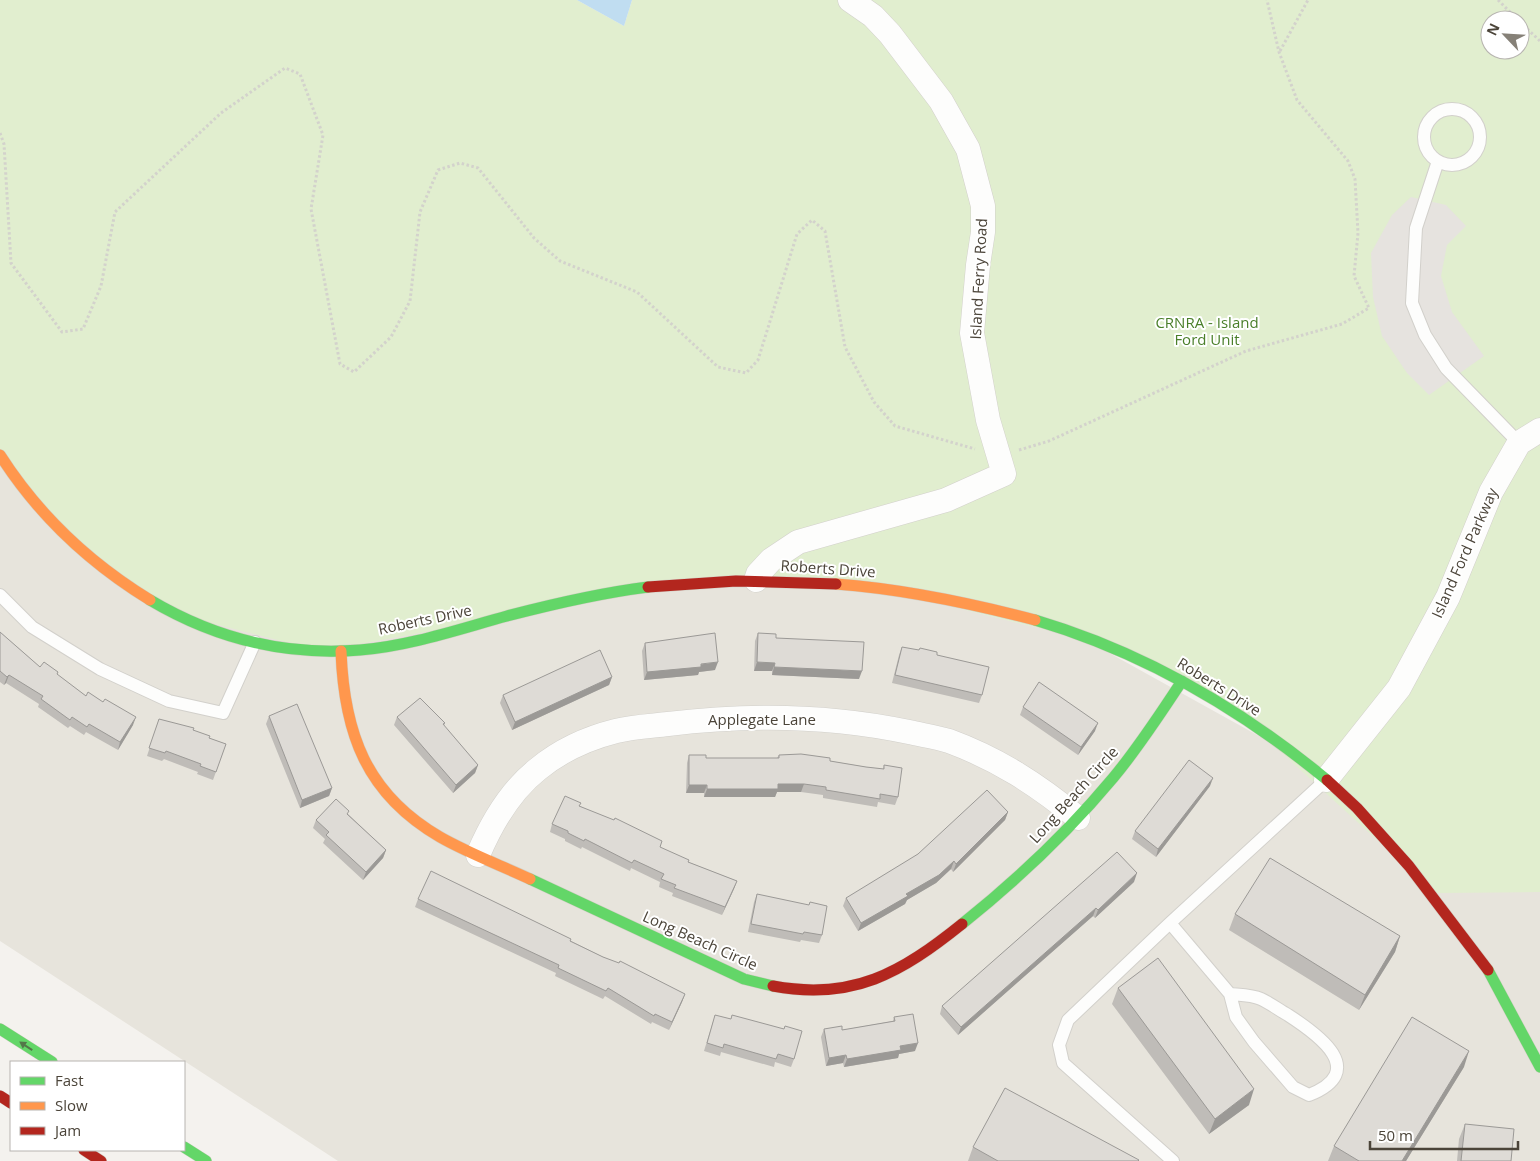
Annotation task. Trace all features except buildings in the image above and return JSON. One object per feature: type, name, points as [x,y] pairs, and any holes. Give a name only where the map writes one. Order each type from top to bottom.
[{"type":"main road","name":"Roberts Drive","points":[[0,455],[13,476],[42,513],[85,555],[146,599],[213,632],[276,647],[341,651],[410,642],[537,608],[616,592],[679,584],[756,580],[870,586],[980,605],[1087,638],[1146,662],[1182,681],[1268,736],[1326,780],[1356,808],[1429,889],[1486,967],[1540,1067]]},
{"type":"main road","name":"Long Beach Circle","points":[[341,651],[341,684],[346,716],[356,747],[372,776],[391,799],[415,821],[478,855],[744,979],[785,990],[824,991],[849,988],[874,981],[918,959],[1002,893],[1078,818],[1133,753],[1182,681]]},
{"type":"main road","points":[[0,1029],[50,1061]]},
{"type":"main road","points":[[185,1148],[206,1161]]},
{"type":"main road","points":[[86,1151],[101,1161]]},
{"type":"street","name":"Island Ferry Road","points":[[756,580],[758,574],[771,560],[798,542],[946,500],[1004,474],[988,420],[972,334],[983,232],[982,206],[968,149],[941,101],[890,34],[873,16],[850,0]]},
{"type":"street","name":"Island Ford Parkway","points":[[1326,780],[1399,688],[1448,597],[1491,492],[1519,443],[1540,430]]},
{"type":"street","name":"Applegate Lane","points":[[478,855],[492,824],[512,794],[538,769],[565,750],[592,738],[617,730],[719,718],[777,717],[833,720],[885,727],[947,741],[982,754],[1017,772],[1048,793],[1078,818]]},
{"type":"lane","points":[[1452,109],[1469,115],[1479,130],[1477,148],[1465,162],[1456,165],[1438,161],[1426,147],[1426,130],[1429,122],[1443,111],[1452,109]]},
{"type":"lane","points":[[1438,161],[1416,228],[1412,303],[1425,335],[1446,368],[1519,443]]},
{"type":"lane","points":[[0,485],[13,476]]},
{"type":"lane","points":[[0,595],[32,626],[100,669],[169,701],[222,713],[255,642]]},
{"type":"lane","points":[[1172,1161],[1063,1063],[1060,1045],[1068,1020],[1170,923],[1326,780]]},
{"type":"lane","points":[[1170,923],[1230,994],[1236,1017],[1254,1042],[1293,1087],[1310,1095],[1327,1088],[1337,1070],[1335,1055],[1316,1033],[1260,998],[1230,994]]},
{"type":"path","points":[[0,133],[4,144],[11,263],[62,332],[83,329],[101,286],[115,212],[221,112],[285,68],[300,74],[323,134],[311,209],[340,364],[354,372],[391,337],[410,301],[420,212],[438,170],[460,163],[478,168],[534,238],[560,261],[637,292],[718,367],[746,373],[758,360],[797,234],[812,220],[825,231],[845,347],[874,402],[895,426],[998,456],[1049,441],[1246,351],[1342,324],[1369,308],[1354,276],[1358,233],[1352,170],[1348,161],[1297,100],[1279,52],[1267,0]]},
{"type":"path","points":[[1279,52],[1308,0]]},
{"type":"path","points":[[1498,0],[1508,10]]},
{"type":"path","points":[[1530,31],[1540,41]]},
{"type":"shaded area","points":[[1411,197],[1446,205],[1466,226],[1447,245],[1441,276],[1452,312],[1484,356],[1429,395],[1407,373],[1382,336],[1373,297],[1371,253],[1392,215]]},
{"type":"shaded area","points":[[0,454],[708,581],[881,589],[1084,639],[1540,892],[1540,1161],[338,1161],[0,941]]},
{"type":"green space","name":"CRNRA - Island Ford Unit","points":[[0,0],[577,0],[624,26],[632,0],[1540,0],[1540,892],[1435,893],[1234,709],[1083,639],[881,589],[708,581],[321,651],[179,615],[70,548],[0,454]]},
{"type":"water","points":[[577,0],[632,0],[624,26]]},
{"type":"traffic: fast","points":[[150,600],[199,625],[225,634],[277,647],[332,651],[360,650],[397,645],[559,603],[648,587]]},
{"type":"traffic: fast","points":[[1035,620],[1075,633],[1114,649],[1189,685],[1260,730],[1327,780]]},
{"type":"traffic: fast","points":[[962,924],[1041,855],[1096,798],[1132,754],[1182,681]]},
{"type":"traffic: fast","points":[[530,879],[744,979],[773,986]]},
{"type":"traffic: fast","points":[[1488,970],[1540,1067]]},
{"type":"traffic: fast","points":[[0,1029],[50,1061]]},
{"type":"traffic: fast","points":[[185,1148],[206,1161]]},
{"type":"traffic: slow","points":[[0,455],[31,498],[66,536],[106,570],[150,600]]},
{"type":"traffic: slow","points":[[836,584],[887,589],[937,598],[1035,620]]},
{"type":"traffic: slow","points":[[341,651],[347,709],[354,735],[364,759],[377,781],[394,801],[415,820],[440,837],[530,879]]},
{"type":"traffic: jam","points":[[648,587],[736,581],[836,584]]},
{"type":"traffic: jam","points":[[1327,780],[1357,808],[1409,866],[1488,970]]},
{"type":"traffic: jam","points":[[773,986],[802,990],[828,990],[852,986],[875,979],[918,956],[962,924]]},
{"type":"traffic: jam","points":[[0,1096],[10,1102]]},
{"type":"traffic: jam","points":[[86,1151],[101,1161]]}]
